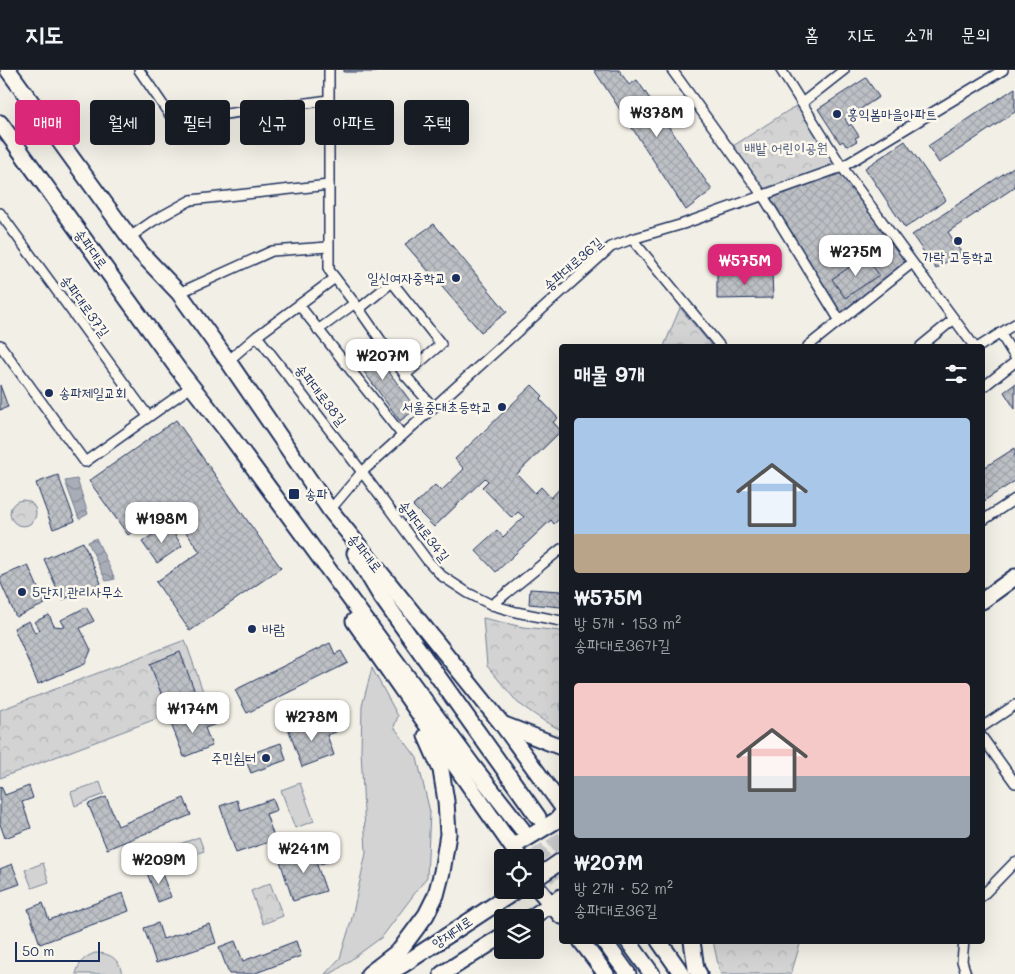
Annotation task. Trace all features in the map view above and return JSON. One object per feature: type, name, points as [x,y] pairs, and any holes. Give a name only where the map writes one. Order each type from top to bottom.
[{"type":"main road","name":"송파대로","points":[[8,70],[140,252],[179,293],[330,510],[502,724],[559,802]]},
{"type":"main road","name":"송파대로","points":[[0,123],[178,369],[229,434],[472,765],[522,829]]},
{"type":"main road","points":[[330,510],[380,595],[538,816]]},
{"type":"main road","points":[[326,566],[337,596],[514,849]]},
{"type":"main road","points":[[985,599],[1015,577]]},
{"type":"main road","points":[[369,974],[400,950],[426,915],[438,888],[442,872],[448,834],[446,801],[440,770],[414,707]]},
{"type":"main road","points":[[502,724],[559,745]]},
{"type":"main road","points":[[511,845],[519,843],[559,818]]},
{"type":"main road","points":[[544,873],[559,862]]},
{"type":"main road","points":[[544,891],[556,900],[544,909]]},
{"type":"main road","name":"양재대로","points":[[387,974],[503,899]]},
{"type":"main road","points":[[442,974],[494,941]]},
{"type":"main road","points":[[583,944],[606,974]]},
{"type":"main road","points":[[606,944],[628,974]]},
{"type":"main road","points":[[630,944],[652,974]]},
{"type":"main road","points":[[661,944],[682,974]]},
{"type":"main road","points":[[692,944],[698,974]]},
{"type":"street","points":[[139,70],[174,121],[315,102]]},
{"type":"street","points":[[329,70],[329,100]]},
{"type":"street","points":[[672,70],[763,196],[840,321]]},
{"type":"street","points":[[781,70],[842,167],[973,344]]},
{"type":"street","points":[[802,102],[844,70]]},
{"type":"street","name":"송파대로36길","points":[[330,510],[362,472],[611,247],[683,224],[842,167],[1003,70]]},
{"type":"street","points":[[328,145],[329,270],[406,375],[433,407]]},
{"type":"street","points":[[130,237],[153,221],[191,200],[328,185]]},
{"type":"street","name":"송파대로37길","points":[[0,213],[148,416]]},
{"type":"street","points":[[632,239],[718,344]]},
{"type":"street","points":[[179,293],[272,252],[328,247]]},
{"type":"street","points":[[811,344],[912,263]]},
{"type":"street","points":[[228,361],[257,336],[335,278]]},
{"type":"street","points":[[318,330],[392,282],[441,344],[406,375]]},
{"type":"street","points":[[299,305],[402,435]]},
{"type":"street","points":[[923,344],[954,319]]},
{"type":"street","points":[[983,344],[1015,324]]},
{"type":"street","points":[[1000,333],[1015,357]]},
{"type":"street","name":"송파대로38길","points":[[257,336],[362,472]]},
{"type":"street","points":[[0,345],[85,462],[192,386]]},
{"type":"street","points":[[985,386],[1015,362]]},
{"type":"street","name":"송파대로34길","points":[[362,472],[426,560],[442,576],[468,593],[492,605],[516,612],[559,620]]},
{"type":"street","points":[[985,519],[1015,499]]},
{"type":"street","points":[[492,605],[559,551]]},
{"type":"street","points":[[985,725],[1015,706]]},
{"type":"street","points":[[985,741],[1015,783]]},
{"type":"street","points":[[985,893],[1015,862]]},
{"type":"street","points":[[964,944],[962,961],[966,974]]},
{"type":"green space","name":"배밭 어린이공원","points":[[797,105],[837,165],[762,189],[733,146]]},
{"type":"green space","points":[[680,308],[710,344],[665,344]]},
{"type":"green space","points":[[23,500],[32,504],[36,513],[32,522],[23,526],[14,522],[10,513],[14,504]]},
{"type":"green space","points":[[483,618],[523,627],[559,631],[559,729],[518,703],[487,666]]},
{"type":"green space","points":[[185,640],[206,700],[0,778],[0,710]]},
{"type":"green space","points":[[372,668],[398,716],[394,727],[417,758],[430,812],[427,877],[382,937],[337,970],[330,974],[325,974],[340,958],[351,922],[366,853],[361,750],[362,706]]},
{"type":"green space","points":[[100,782],[104,794],[75,806],[71,792]]},
{"type":"green space","points":[[300,783],[314,821],[295,828],[281,790]]},
{"type":"green space","points":[[199,837],[204,851],[166,865],[161,851]]},
{"type":"green space","points":[[43,863],[49,882],[32,888],[25,870]]},
{"type":"green space","points":[[270,883],[283,916],[263,924],[251,891]]},
{"type":"green space","points":[[714,944],[800,944],[791,974],[721,974]]},
{"type":"green space","points":[[95,953],[106,954],[113,958],[119,964],[122,974],[76,974],[82,960]]},
{"type":"water","points":[[77,479],[88,514],[79,519],[65,481]]},
{"type":"water","points":[[96,538],[115,579],[106,581],[88,542]]},
{"type":"building","points":[[344,70],[375,70],[375,72],[344,72]]},
{"type":"building","points":[[594,70],[619,70],[629,85],[637,80],[712,190],[686,210]]},
{"type":"building","name":"홍익봄마을아파트","points":[[866,78],[879,97],[845,119],[859,136],[855,138],[857,141],[846,146],[843,141],[840,143],[818,109]]},
{"type":"building","points":[[1015,88],[1015,112],[939,163],[928,146]]},
{"type":"building","points":[[905,141],[946,200],[905,228],[865,168]]},
{"type":"building","points":[[1015,166],[1015,187],[948,232],[961,252],[936,269],[912,235]]},
{"type":"building","points":[[841,172],[907,262],[842,315],[768,198]]},
{"type":"building","name":"일신여자중학교","points":[[434,224],[507,312],[481,332],[405,244]]},
{"type":"building","points":[[866,256],[879,275],[845,298],[832,279]]},
{"type":"building","points":[[772,273],[773,298],[717,299],[717,274]]},
{"type":"building","points":[[369,341],[380,355],[378,357],[416,409],[400,421],[351,354]]},
{"type":"building","points":[[1015,384],[1015,409],[1004,392]]},
{"type":"building","points":[[0,385],[8,407],[0,410]]},
{"type":"building","points":[[532,385],[543,396],[540,399],[558,418],[553,422],[559,429],[559,433],[517,474],[535,493],[541,487],[551,498],[559,489],[559,519],[554,524],[551,520],[496,572],[475,550],[497,530],[503,537],[524,517],[518,512],[512,518],[482,487],[488,481],[485,478],[434,527],[413,506],[435,485],[441,491],[464,469],[455,459]]},
{"type":"building","points":[[176,420],[281,568],[190,631],[156,582],[200,552],[168,507],[128,535],[89,481]]},
{"type":"building","points":[[1015,448],[1015,481],[985,500],[985,467]]},
{"type":"building","points":[[58,475],[75,521],[53,529],[36,483]]},
{"type":"building","points":[[168,524],[182,546],[157,563],[142,542]]},
{"type":"building","points":[[83,542],[101,583],[62,600],[44,559]]},
{"type":"building","name":"5단지 관리사무소","points":[[28,565],[45,604],[16,617],[0,577]]},
{"type":"building","points":[[530,589],[559,591],[559,607],[529,604]]},
{"type":"building","points":[[86,607],[94,621],[80,628],[91,650],[85,664],[38,684],[14,628],[29,621],[35,633],[40,629],[34,622],[49,615],[54,626],[65,627],[61,620]]},
{"type":"building","points":[[330,643],[335,654],[341,651],[348,663],[247,713],[235,690]]},
{"type":"building","points":[[180,652],[195,692],[165,704],[150,664]]},
{"type":"building","points":[[212,714],[216,724],[205,728],[212,746],[184,757],[170,721],[186,715],[188,722]]},
{"type":"building","points":[[302,720],[305,731],[332,721],[336,732],[327,735],[334,755],[302,767],[287,725]]},
{"type":"building","name":"주민쉼터","points":[[281,743],[286,760],[251,773],[244,756]]},
{"type":"building","points":[[1,786],[5,795],[29,786],[33,798],[22,802],[31,828],[5,838],[0,824]]},
{"type":"building","points":[[106,797],[118,826],[184,798],[191,815],[107,849],[88,804]]},
{"type":"building","points":[[273,799],[277,810],[266,814],[275,840],[236,853],[220,806],[237,800],[240,810]]},
{"type":"building","points":[[326,849],[330,861],[317,865],[326,891],[293,901],[279,858],[295,852],[297,859]]},
{"type":"building","points":[[141,856],[145,865],[129,872],[125,863]]},
{"type":"building","points":[[12,864],[20,884],[0,891],[0,869]]},
{"type":"building","points":[[160,869],[171,897],[158,902],[147,873]]},
{"type":"building","points":[[123,893],[129,911],[40,944],[28,909],[43,903],[49,920]]},
{"type":"building","points":[[158,923],[163,939],[210,924],[216,943],[156,963],[144,928]]},
{"type":"building","points":[[235,941],[243,961],[296,941],[301,956],[253,974],[229,974],[219,947]]},
{"type":"tunnel","points":[[539,818],[559,846]]},
{"type":"tunnel","points":[[522,829],[559,880]]},
{"type":"place","name":"홍익봄마을아파트","points":[[837,114]]},
{"type":"place","name":"가락 고등학교","points":[[958,241]]},
{"type":"place","name":"일신여자중학교","points":[[456,278]]},
{"type":"place","name":"송파제일교회","points":[[49,393]]},
{"type":"place","name":"서울중대초등학교","points":[[502,407]]},
{"type":"place","name":"송파","points":[[294,494]]},
{"type":"place","name":"5단지 관리사무소","points":[[22,592]]},
{"type":"place","name":"바람","points":[[252,629]]},
{"type":"place","name":"주민쉼터","points":[[266,758]]}]
